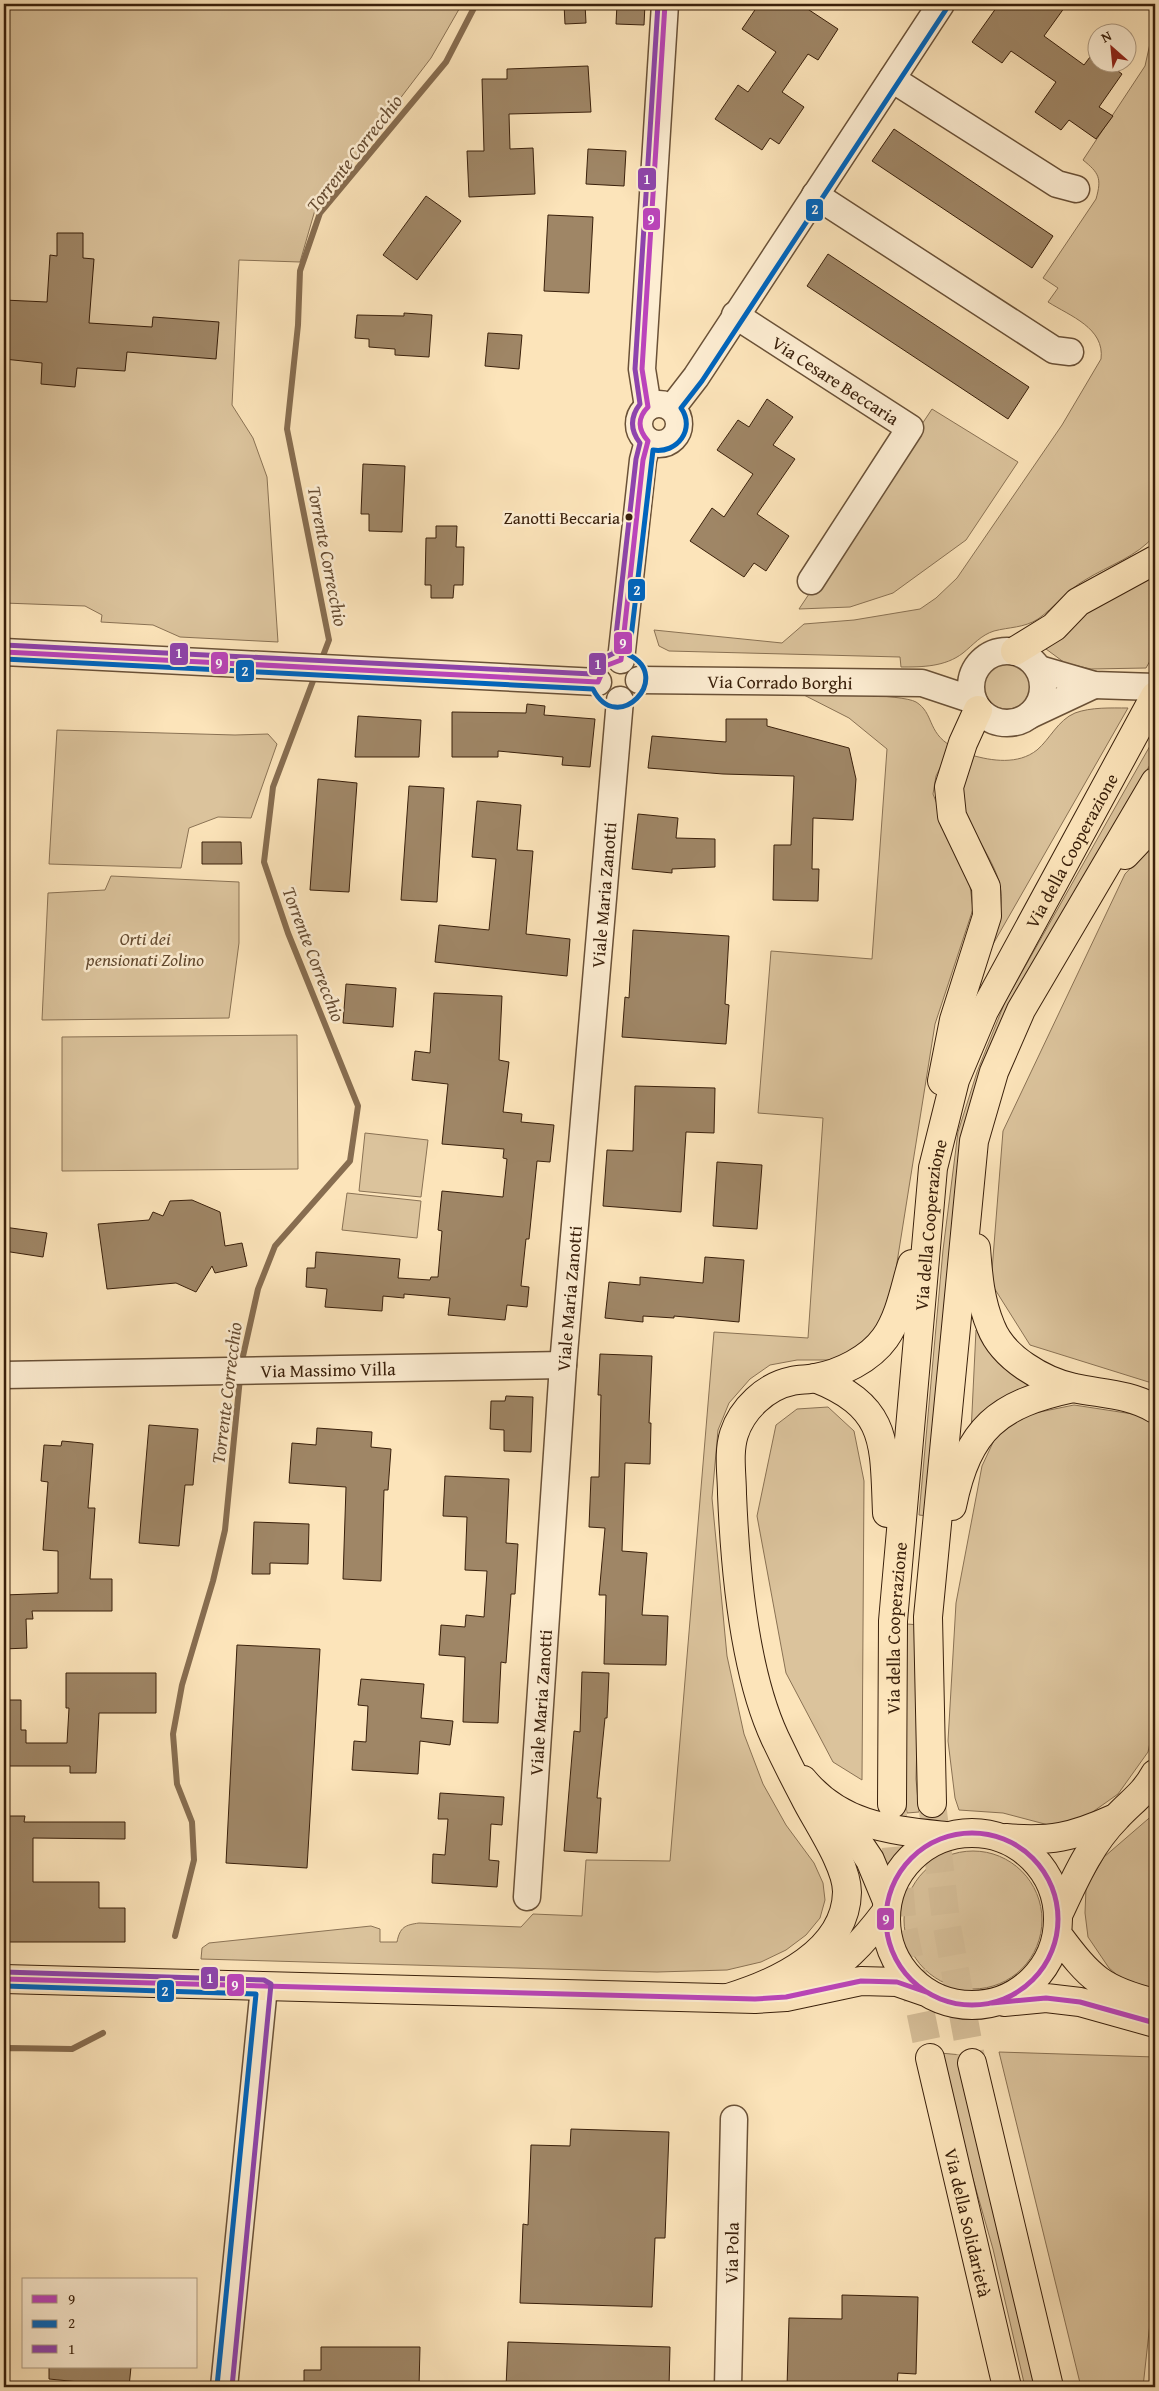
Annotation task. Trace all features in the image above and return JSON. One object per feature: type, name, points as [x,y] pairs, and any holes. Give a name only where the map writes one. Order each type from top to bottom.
[{"type":"main road","points":[[1015,651],[1054,627],[1078,602],[1155,560]]},
{"type":"main road","name":"Via della Cooperazione","points":[[892,1804],[893,1621],[932,1174],[955,1080],[984,1011],[1155,696]]},
{"type":"main road","points":[[728,1998],[752,1990],[817,1954],[834,1935],[843,1918],[847,1890],[839,1862],[761,1705],[743,1618],[733,1527],[731,1458],[734,1434],[747,1409],[767,1390],[791,1381],[815,1378],[838,1372],[871,1354],[886,1337],[894,1322],[915,1255],[932,1174],[942,1072],[954,1020],[987,916],[986,887],[952,816],[949,786],[975,705]]},
{"type":"main road","name":"Via della Cooperazione","points":[[932,1803],[928,1617],[974,1141],[994,1072],[1020,1010],[1155,782]]},
{"type":"main road","points":[[1085,902],[1155,823]]},
{"type":"main road","points":[[974,1141],[975,1241],[981,1295],[991,1328],[1006,1350],[1029,1369],[1073,1388],[1122,1395],[1155,1409]]},
{"type":"main road","points":[[815,1378],[841,1388],[856,1400],[878,1429],[884,1448],[893,1621]]},
{"type":"main road","points":[[928,1617],[956,1484],[968,1453],[986,1427],[1012,1406],[1037,1396],[1073,1388]]},
{"type":"main road","points":[[788,1761],[812,1791],[834,1808],[855,1820],[879,1828],[945,1836],[976,1832],[1006,1838],[1054,1839],[1080,1833],[1117,1817]]},
{"type":"main road","points":[[992,2003],[1008,1998],[1035,1978],[1045,1966],[1058,1924],[1086,1856],[1117,1817],[1137,1800],[1155,1774]]},
{"type":"main road","points":[[834,1808],[870,1860],[887,1906]]},
{"type":"main road","points":[[926,1992],[912,1981],[900,1966],[891,1949],[886,1930],[887,1906],[895,1880],[908,1861],[925,1846],[945,1836]]},
{"type":"main road","points":[[1006,1838],[1023,1848],[1043,1868],[1056,1894],[1058,1924],[1077,1960],[1108,1988],[1155,2003]]},
{"type":"main road","points":[[786,1997],[806,1988],[835,1969],[862,1944],[887,1906]]},
{"type":"main road","points":[[4,1979],[755,1999],[786,1997],[860,1981],[896,1982],[926,1992],[947,2002],[970,2005],[1046,1998],[1080,2002],[1155,2023]]},
{"type":"main road","name":"Via della Solidarietà","points":[[930,2058],[1006,2387]]},
{"type":"main road","points":[[972,2063],[1049,2387]]},
{"type":"street","points":[[665,4],[642,368],[660,408],[679,418],[680,424],[677,435],[671,441],[661,445],[648,441],[643,437],[639,426],[639,419],[660,408],[696,377],[941,4]]},
{"type":"street","points":[[892,79],[1057,184],[1076,189]]},
{"type":"street","points":[[814,195],[1054,350],[1070,352]]},
{"type":"street","name":"Via Cesare Beccaria","points":[[735,315],[910,428],[811,581]]},
{"type":"street","points":[[621,660],[643,460],[648,441]]},
{"type":"street","points":[[1030,715],[1039,705],[1043,694],[1043,681],[1039,669],[1033,661],[1015,651],[995,652],[986,656],[972,676],[970,688],[975,705],[987,718],[1009,724],[1020,721],[1100,685]]},
{"type":"street","points":[[4,652],[598,682]]},
{"type":"street","name":"Via Corrado Borghi","points":[[639,680],[922,683],[963,670],[986,656]]},
{"type":"street","points":[[621,660],[634,666],[639,680],[636,690],[632,695],[620,700],[611,698],[603,693],[598,682],[602,667],[608,662],[621,660]]},
{"type":"street","points":[[1039,669],[1100,685],[1155,687]]},
{"type":"street","name":"Via Corrado Borghi","points":[[922,683],[975,705]]},
{"type":"street","name":"Viale Maria Zanotti","points":[[527,1898],[563,1366],[620,700]]},
{"type":"street","name":"Via Massimo Villa","points":[[4,1375],[563,1366]]},
{"type":"street","points":[[224,2387],[264,1987]]},
{"type":"street","name":"Via Pola","points":[[728,2387],[734,2119]]},
{"type":"green space","points":[[4,4],[462,4],[431,58],[315,210],[300,262],[239,260],[232,405],[253,438],[267,477],[278,642],[180,637],[153,625],[101,622],[102,615],[85,606],[4,603]]},
{"type":"green space","points":[[1155,21],[1155,535],[1148,543],[1131,555],[1078,584],[1038,619],[1022,626],[989,633],[956,658],[941,664],[901,667],[900,657],[669,651],[659,646],[654,630],[782,643],[804,624],[854,620],[920,609],[936,598],[957,578],[1062,425],[1101,359],[1101,348],[1098,339],[1092,331],[1048,302],[1058,288],[1043,278],[1096,199],[1099,186],[1098,177],[1093,169],[1083,160],[1145,66]]},
{"type":"green space","points":[[932,409],[1018,462],[966,540],[893,593],[850,607],[799,609]]},
{"type":"green space","points":[[1155,576],[1155,652],[1146,668],[1091,669],[1065,663],[1046,649],[1089,610]]},
{"type":"green space","points":[[1003,663],[1011,663],[1020,667],[1026,673],[1030,686],[1026,699],[1020,705],[1011,709],[1003,709],[994,705],[988,699],[984,690],[984,682],[988,673],[994,667]]},
{"type":"green space","points":[[800,693],[895,697],[908,699],[922,706],[938,735],[951,746],[936,776],[933,794],[970,886],[973,909],[935,1024],[895,1275],[884,1317],[868,1340],[850,1354],[828,1360],[797,1360],[770,1365],[750,1379],[729,1403],[718,1430],[712,1498],[727,1656],[744,1734],[763,1784],[786,1825],[814,1863],[823,1883],[825,1900],[820,1918],[806,1935],[786,1950],[761,1962],[727,1970],[657,1972],[201,1959],[202,1948],[209,1943],[371,1926],[380,1929],[380,1942],[397,1942],[404,1928],[419,1923],[521,1927],[533,1914],[582,1916],[586,1860],[670,1861],[714,1332],[808,1338],[823,1118],[758,1113],[771,951],[872,959],[887,749],[849,718]]},
{"type":"green space","points":[[1128,708],[992,946],[1000,914],[1001,891],[994,869],[965,812],[963,790],[971,755],[996,760],[1022,758],[1030,755],[1042,746],[1064,720],[1075,713],[1094,709]]},
{"type":"green space","points":[[57,730],[235,735],[268,734],[277,744],[251,818],[218,817],[189,828],[181,868],[49,864]]},
{"type":"green space","points":[[1155,737],[1155,756],[1110,834],[986,1075],[928,1516],[919,1515],[943,1250],[958,1132],[977,1072],[1005,1002]]},
{"type":"green space","points":[[1155,842],[1155,1384],[1030,1345],[991,1283],[1003,1131],[1125,874]]},
{"type":"green space","name":"Orti dei pensionati Zolino","points":[[111,876],[239,882],[239,943],[229,1018],[42,1020],[48,893],[105,890]]},
{"type":"green space","points":[[297,1035],[298,1169],[62,1171],[62,1037]]},
{"type":"green space","points":[[365,1133],[428,1140],[421,1197],[359,1191]]},
{"type":"green space","points":[[347,1193],[421,1201],[417,1238],[342,1230]]},
{"type":"green space","points":[[976,1330],[1007,1365],[1039,1386],[971,1433]]},
{"type":"green space","points":[[1074,1405],[1146,1416],[1155,1426],[1155,1719],[1148,1752],[1118,1794],[1084,1818],[1060,1828],[1003,1813],[959,1810],[955,1798],[948,1741],[956,1603],[982,1466],[996,1436],[1025,1415]]},
{"type":"green space","points":[[828,1407],[854,1431],[864,1481],[862,1780],[833,1762],[786,1673],[757,1516],[776,1425],[797,1409]]},
{"type":"green space","points":[[907,1624],[920,1625],[916,1779],[919,1812],[907,1813],[902,1780]]},
{"type":"green space","points":[[1155,1813],[1155,1990],[1124,1981],[1109,1968],[1088,1937],[1085,1913],[1086,1888],[1104,1857]]},
{"type":"green space","points":[[973,1851],[999,1857],[1011,1863],[1021,1872],[1030,1882],[1036,1894],[1042,1920],[1036,1946],[1030,1958],[1021,1968],[1011,1977],[999,1983],[973,1989],[947,1983],[935,1977],[925,1968],[916,1958],[910,1946],[904,1920],[910,1894],[916,1882],[925,1872],[935,1863],[947,1857]]},
{"type":"green space","points":[[999,2052],[1155,2057],[1155,2277],[1143,2387],[1081,2387]]},
{"type":"green space","points":[[940,2053],[962,2055],[1039,2387],[1025,2387],[993,2249],[949,2095]]},
{"type":"building","points":[[564,4],[585,4],[586,23],[565,24]]},
{"type":"building","points":[[617,4],[645,4],[644,25],[616,24]]},
{"type":"building","points":[[759,4],[800,4],[838,29],[818,60],[808,54],[782,92],[804,107],[779,144],[770,138],[762,150],[715,119],[738,85],[748,92],[776,52],[742,29]]},
{"type":"building","points":[[999,4],[1067,4],[1044,36],[1084,65],[1086,62],[1086,72],[1119,72],[1122,74],[1099,107],[1113,116],[1096,139],[1069,120],[1061,130],[1035,112],[1056,82],[1011,51],[1002,63],[972,42]]},
{"type":"building","points":[[588,66],[591,112],[509,114],[510,149],[533,148],[535,194],[469,197],[467,151],[484,151],[482,79],[507,79],[507,69]]},
{"type":"building","points":[[894,129],[1053,236],[1032,268],[872,161]]},
{"type":"building","points":[[588,149],[626,151],[624,186],[586,184]]},
{"type":"building","points":[[426,196],[461,221],[417,280],[383,255]]},
{"type":"building","points":[[548,215],[593,217],[589,293],[544,291]]},
{"type":"building","points":[[57,233],[83,233],[83,258],[94,259],[89,323],[152,327],[153,317],[219,322],[216,359],[127,352],[125,371],[77,368],[75,387],[41,384],[42,363],[4,359],[4,300],[47,302],[50,255],[57,256]]},
{"type":"building","points":[[828,254],[1029,387],[1008,419],[807,286]]},
{"type":"building","points":[[404,313],[432,315],[429,357],[395,355],[395,349],[369,347],[369,339],[355,338],[357,315],[404,316]]},
{"type":"building","points":[[488,333],[522,335],[519,369],[485,366]]},
{"type":"building","points":[[767,399],[793,417],[773,445],[795,459],[757,514],[789,536],[766,571],[754,563],[744,577],[690,541],[712,508],[724,517],[753,474],[717,450],[738,420],[749,427]]},
{"type":"building","points":[[363,464],[405,466],[402,532],[369,531],[369,514],[361,514]]},
{"type":"building","points":[[436,526],[457,526],[456,547],[464,547],[463,585],[454,585],[453,598],[431,598],[431,585],[425,585],[426,538],[436,538]]},
{"type":"building","points":[[527,704],[545,706],[544,715],[595,719],[590,767],[562,765],[563,757],[498,751],[498,757],[452,757],[452,712],[526,713]]},
{"type":"building","points":[[358,716],[421,720],[419,757],[355,757]]},
{"type":"building","points":[[726,719],[767,719],[767,726],[849,748],[856,779],[853,820],[813,818],[812,869],[819,869],[818,901],[773,900],[774,845],[791,845],[794,776],[723,774],[648,768],[652,736],[726,742]]},
{"type":"building","points":[[318,779],[357,783],[349,892],[310,890]]},
{"type":"building","points":[[409,786],[444,788],[437,902],[401,900]]},
{"type":"building","points":[[477,801],[521,805],[517,850],[533,851],[526,934],[570,939],[567,976],[435,962],[439,925],[489,930],[496,859],[472,857]]},
{"type":"building","points":[[638,814],[678,818],[676,838],[715,839],[715,867],[672,869],[672,873],[632,869]]},
{"type":"building","points":[[202,842],[241,842],[242,864],[202,864]]},
{"type":"building","points":[[633,930],[729,936],[725,1004],[729,1005],[726,1044],[622,1037],[625,997],[629,998]]},
{"type":"building","points":[[346,984],[396,988],[393,1027],[343,1023]]},
{"type":"building","points":[[434,993],[502,996],[499,1060],[509,1062],[503,1112],[522,1114],[521,1122],[554,1125],[550,1162],[537,1161],[529,1239],[526,1239],[521,1286],[529,1287],[527,1307],[507,1305],[505,1320],[448,1315],[450,1298],[404,1294],[404,1298],[383,1296],[382,1311],[325,1307],[327,1289],[306,1287],[307,1268],[315,1268],[316,1252],[400,1259],[398,1278],[430,1280],[431,1277],[438,1277],[442,1231],[438,1230],[442,1191],[503,1197],[507,1159],[503,1158],[504,1149],[442,1144],[448,1084],[412,1080],[415,1051],[430,1053]]},
{"type":"building","points":[[635,1086],[715,1088],[714,1133],[686,1132],[681,1212],[603,1206],[607,1150],[633,1151]]},
{"type":"building","points":[[717,1162],[762,1165],[757,1229],[713,1226]]},
{"type":"building","points":[[192,1200],[220,1212],[225,1246],[242,1243],[247,1266],[215,1273],[212,1266],[196,1292],[176,1283],[107,1289],[98,1224],[149,1220],[153,1212],[163,1216],[170,1201]]},
{"type":"building","points":[[4,1227],[47,1233],[43,1257],[4,1251]]},
{"type":"building","points":[[705,1257],[744,1260],[739,1322],[674,1316],[674,1318],[643,1316],[643,1322],[605,1318],[609,1282],[640,1285],[640,1277],[703,1283]]},
{"type":"building","points":[[600,1354],[652,1356],[649,1423],[651,1423],[650,1464],[625,1463],[622,1551],[647,1553],[642,1615],[668,1616],[666,1665],[604,1664],[606,1595],[599,1595],[605,1528],[589,1527],[591,1477],[599,1477],[601,1395],[598,1395]]},
{"type":"building","points":[[506,1396],[533,1397],[531,1452],[504,1451],[504,1430],[490,1429],[491,1401],[505,1401]]},
{"type":"building","points":[[149,1425],[198,1429],[193,1485],[185,1485],[179,1546],[139,1543]]},
{"type":"building","points":[[317,1428],[372,1432],[371,1447],[391,1449],[388,1490],[384,1490],[381,1581],[343,1579],[346,1487],[289,1483],[292,1443],[316,1445]]},
{"type":"building","points":[[62,1441],[93,1444],[88,1508],[95,1508],[90,1579],[112,1579],[112,1611],[32,1611],[33,1619],[26,1619],[27,1648],[4,1649],[4,1595],[58,1593],[58,1551],[43,1550],[48,1482],[41,1481],[44,1445],[61,1446]]},
{"type":"building","points":[[445,1476],[509,1479],[506,1543],[518,1544],[515,1594],[511,1594],[506,1663],[501,1662],[498,1723],[463,1722],[465,1657],[439,1655],[441,1625],[465,1627],[466,1615],[484,1617],[487,1571],[465,1570],[467,1517],[443,1516]]},
{"type":"building","points":[[254,1522],[309,1524],[308,1564],[270,1563],[270,1574],[252,1574]]},
{"type":"building","points":[[237,1645],[320,1649],[307,1868],[226,1863]]},
{"type":"building","points":[[582,1672],[609,1673],[607,1718],[605,1718],[597,1798],[601,1798],[597,1853],[564,1851],[574,1731],[580,1732]]},
{"type":"building","points":[[66,1673],[156,1673],[156,1713],[99,1713],[96,1773],[70,1773],[70,1766],[4,1766],[4,1700],[21,1700],[21,1730],[26,1730],[26,1743],[67,1743],[69,1708],[66,1708]]},
{"type":"building","points":[[361,1679],[424,1684],[421,1718],[453,1721],[450,1745],[420,1741],[418,1774],[352,1770],[354,1741],[366,1742],[368,1706],[358,1705]]},
{"type":"building","points":[[440,1793],[504,1797],[502,1825],[491,1824],[489,1860],[499,1861],[497,1887],[432,1883],[433,1854],[445,1855],[448,1819],[438,1819]]},
{"type":"building","points":[[4,1816],[25,1816],[24,1822],[125,1822],[125,1839],[33,1838],[33,1882],[99,1882],[99,1908],[125,1908],[125,1942],[4,1942]]},
{"type":"building","points":[[571,2129],[669,2132],[665,2238],[655,2238],[652,2307],[520,2303],[523,2224],[528,2225],[531,2145],[570,2146]]},
{"type":"building","points":[[842,2295],[918,2297],[916,2374],[898,2373],[897,2387],[787,2387],[789,2318],[842,2319]]},
{"type":"building","points":[[508,2342],[670,2347],[669,2387],[506,2387]]},
{"type":"building","points":[[321,2347],[420,2347],[419,2387],[304,2387],[304,2370],[321,2370]]},
{"type":"building","points":[[49,2368],[131,2368],[129,2387],[49,2379]]},
{"type":"waterway","name":"Torrente Correcchio","points":[[321,661],[329,640],[287,429],[298,325],[300,271],[320,213],[446,62],[476,4]]},
{"type":"waterway","name":"Torrente Correcchio","points":[[241,1365],[258,1289],[275,1246],[350,1161],[358,1106],[288,933],[264,862],[273,787],[316,673]]},
{"type":"waterway","name":"Torrente Correcchio","points":[[175,1936],[194,1860],[192,1822],[177,1784],[173,1734],[182,1685],[213,1581],[225,1530],[240,1378]]},
{"type":"waterway","name":"Torrente Correcchio","points":[[4,2050],[9,2048],[72,2049],[103,2033]]},
{"type":"tunnel","points":[[932,1803],[946,1921],[972,2063]]},
{"type":"tunnel","points":[[892,1805],[903,1928],[930,2058]]},
{"type":"transit line","name":"1","points":[[4,645],[592,674],[600,660],[614,653],[636,459],[640,443],[634,433],[632,424],[634,414],[640,404],[635,369],[658,4]]},
{"type":"transit line","name":"9","points":[[4,652],[598,682],[605,666],[621,660],[643,460],[648,441],[642,433],[640,424],[642,415],[648,407],[642,369],[665,4]]},
{"type":"transit line","name":"2","points":[[4,659],[593,689],[603,702],[615,707],[627,705],[637,698],[644,688],[646,676],[641,665],[629,655],[653,450],[670,448],[682,438],[686,424],[681,408],[702,381],[947,8]]},
{"type":"transit line","name":"9","points":[[980,1833],[997,1836],[1013,1843],[1027,1852],[1039,1864],[1055,1894],[1058,1919],[1057,1936],[1052,1952],[1039,1974],[1027,1986],[997,2002],[964,2005],[947,2002],[931,1995],[917,1986],[905,1974],[889,1944],[886,1911],[889,1894],[896,1878],[905,1864],[917,1852],[947,1836],[980,1833]]},
{"type":"transit line","name":"1","points":[[4,1972],[264,1980],[271,1984],[232,2387]]},
{"type":"transit line","name":"9","points":[[4,1979],[755,1999],[786,1997],[861,1981],[897,1982],[926,1992]]},
{"type":"transit line","name":"2","points":[[4,1986],[256,1994],[217,2386]]},
{"type":"transit line","name":"9","points":[[992,2003],[1046,1998],[1080,2002],[1155,2023]]},
{"type":"place","name":"Zanotti Beccaria","points":[[629,517]]}]
